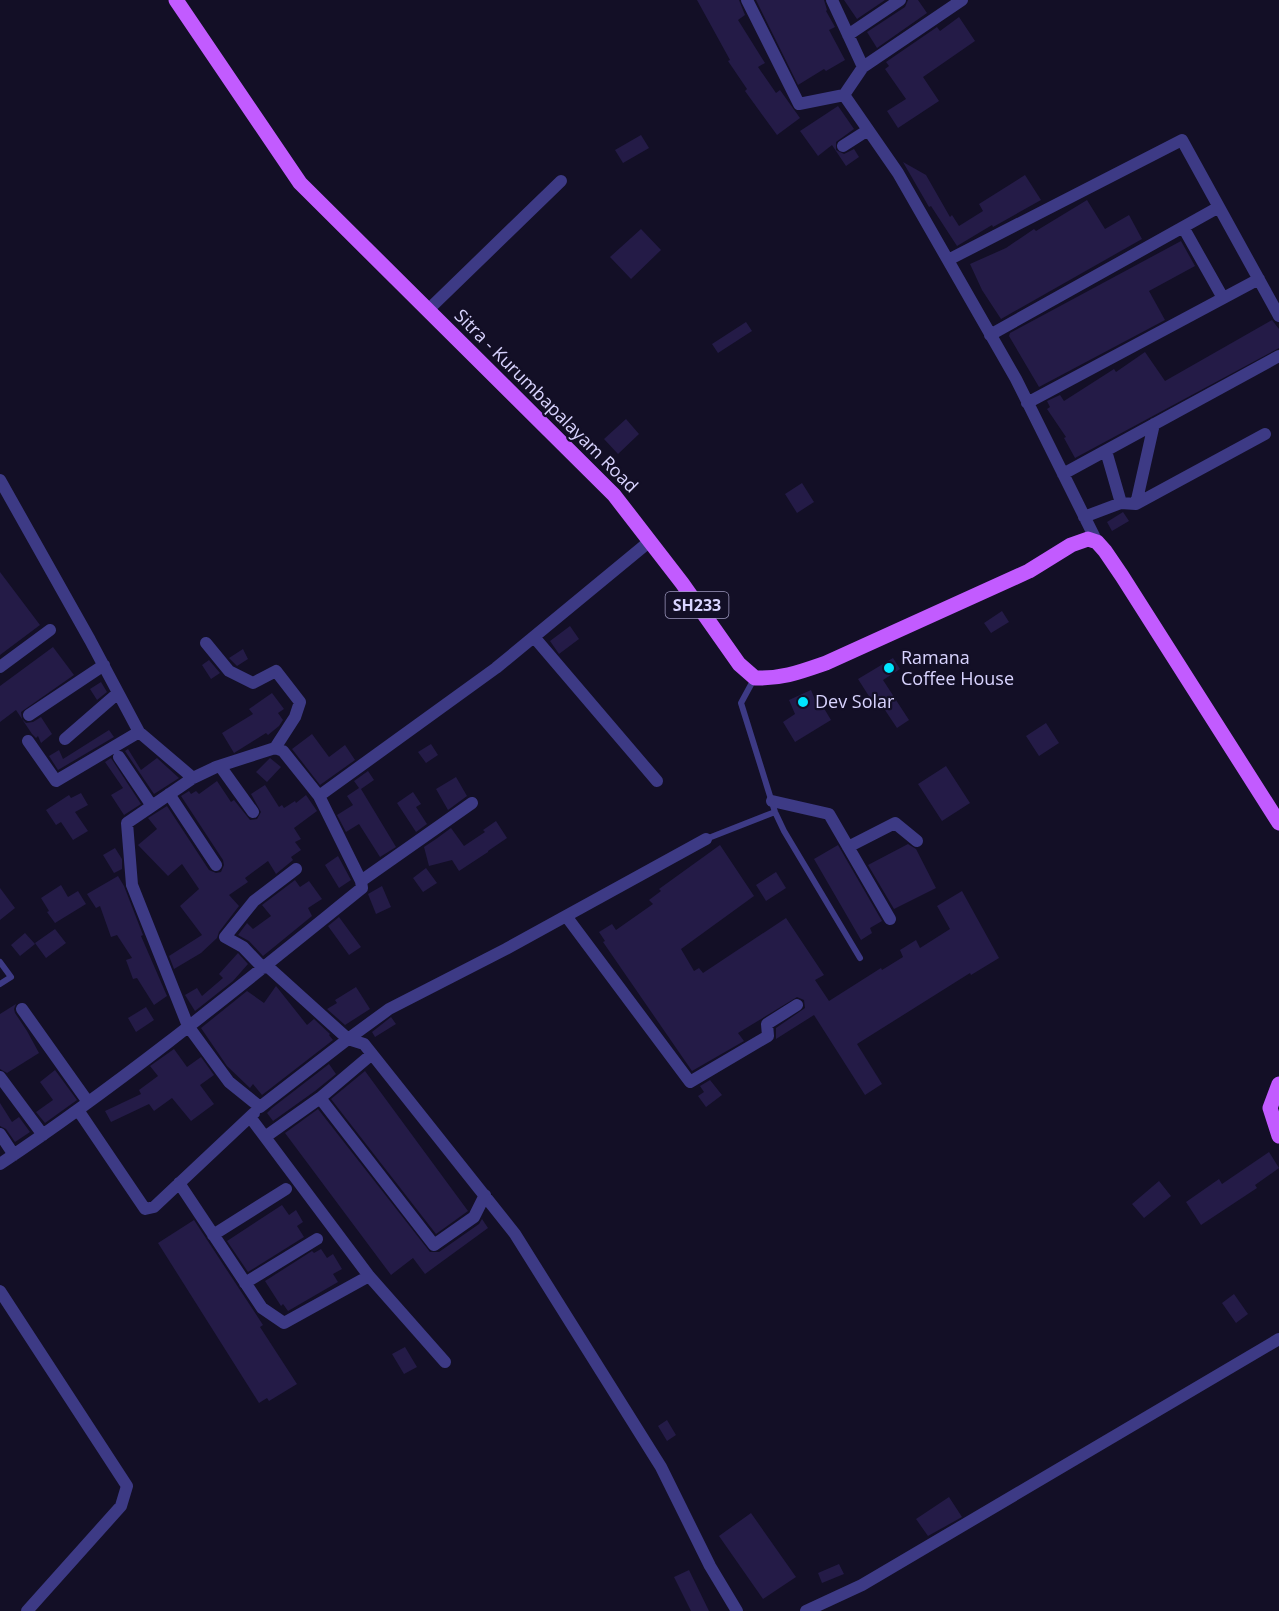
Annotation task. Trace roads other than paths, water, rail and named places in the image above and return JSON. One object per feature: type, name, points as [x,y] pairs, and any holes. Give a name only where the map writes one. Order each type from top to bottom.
[{"type":"main road","name":"Sitra - Kurumbapalayam Road","points":[[176,0],[300,183],[614,495],[739,664],[755,678]]},
{"type":"main road","points":[[755,678],[775,679],[826,663],[1029,571],[1071,545],[1088,539],[1097,542],[1122,576],[1279,823]]},
{"type":"main road","points":[[1279,1084],[1270,1108],[1279,1136]]},
{"type":"street","points":[[747,0],[799,104],[844,95],[863,67],[962,0]]},
{"type":"street","points":[[832,0],[863,67]]},
{"type":"street","points":[[848,35],[900,0]]},
{"type":"street","points":[[844,95],[898,173],[948,260],[1027,403],[1097,542]]},
{"type":"street","points":[[843,146],[868,130]]},
{"type":"street","points":[[948,260],[1182,140],[1279,316]]},
{"type":"street","points":[[428,310],[561,181]]},
{"type":"street","points":[[990,335],[1219,207]]},
{"type":"street","points":[[1184,227],[1223,298]]},
{"type":"street","points":[[1027,403],[1259,279]]},
{"type":"street","points":[[1063,474],[1279,356]]},
{"type":"street","points":[[1136,504],[1154,424]]},
{"type":"street","points":[[1084,517],[1121,503],[1136,504],[1265,434]]},
{"type":"street","points":[[1106,451],[1121,503]]},
{"type":"street","points":[[0,480],[140,732],[193,778]]},
{"type":"street","points":[[319,796],[496,668],[650,541]]},
{"type":"street","points":[[0,667],[50,630]]},
{"type":"street","points":[[534,637],[657,781]]},
{"type":"street","points":[[206,643],[230,671],[253,683],[276,671],[300,702],[295,717],[275,748]]},
{"type":"street","points":[[29,715],[104,665]]},
{"type":"street","points":[[65,740],[118,693]]},
{"type":"street","points":[[28,741],[56,781],[140,732]]},
{"type":"street","points":[[0,1164],[83,1106],[188,1026],[362,888],[361,881],[319,796],[283,751],[275,748],[220,766],[193,778],[127,823],[132,885],[188,1026],[229,1082],[260,1107]]},
{"type":"street","points":[[118,757],[152,806]]},
{"type":"street","points":[[220,766],[253,812]]},
{"type":"street","points":[[169,794],[216,865]]},
{"type":"street","points":[[361,881],[472,803]]},
{"type":"street","points":[[774,806],[829,814],[890,919]]},
{"type":"street","points":[[848,847],[895,823],[917,841]]},
{"type":"street","points":[[22,1009],[145,1209],[154,1207],[260,1107],[389,1010],[706,839]]},
{"type":"street","points":[[296,869],[254,901],[225,938],[243,947],[348,1039],[364,1044],[515,1234],[661,1467],[710,1566],[737,1611]]},
{"type":"street","points":[[566,916],[690,1082],[768,1036],[767,1024],[797,1005]]},
{"type":"street","points":[[265,1137],[320,1098],[372,1054]]},
{"type":"street","points":[[0,1077],[43,1135]]},
{"type":"street","points":[[320,1098],[434,1245],[474,1216],[485,1195]]},
{"type":"street","points":[[250,1117],[369,1276],[445,1362]]},
{"type":"street","points":[[0,1134],[14,1155]]},
{"type":"street","points":[[179,1183],[262,1308],[284,1323],[369,1276]]},
{"type":"street","points":[[213,1235],[286,1189]]},
{"type":"street","points":[[245,1283],[317,1239]]},
{"type":"street","points":[[0,1291],[127,1486],[121,1506],[27,1611]]},
{"type":"street","points":[[806,1611],[862,1585],[1279,1339]]},
{"type":"lane","points":[[755,678],[741,703],[774,806],[784,831],[860,958]]},
{"type":"lane","points":[[706,839],[774,806]]},
{"type":"lane","points":[[0,962],[11,977],[0,984]]},
{"type":"place","name":"Ramana Coffee House","points":[[889,668]]},
{"type":"place","name":"Dev Solar","points":[[803,702]]}]
